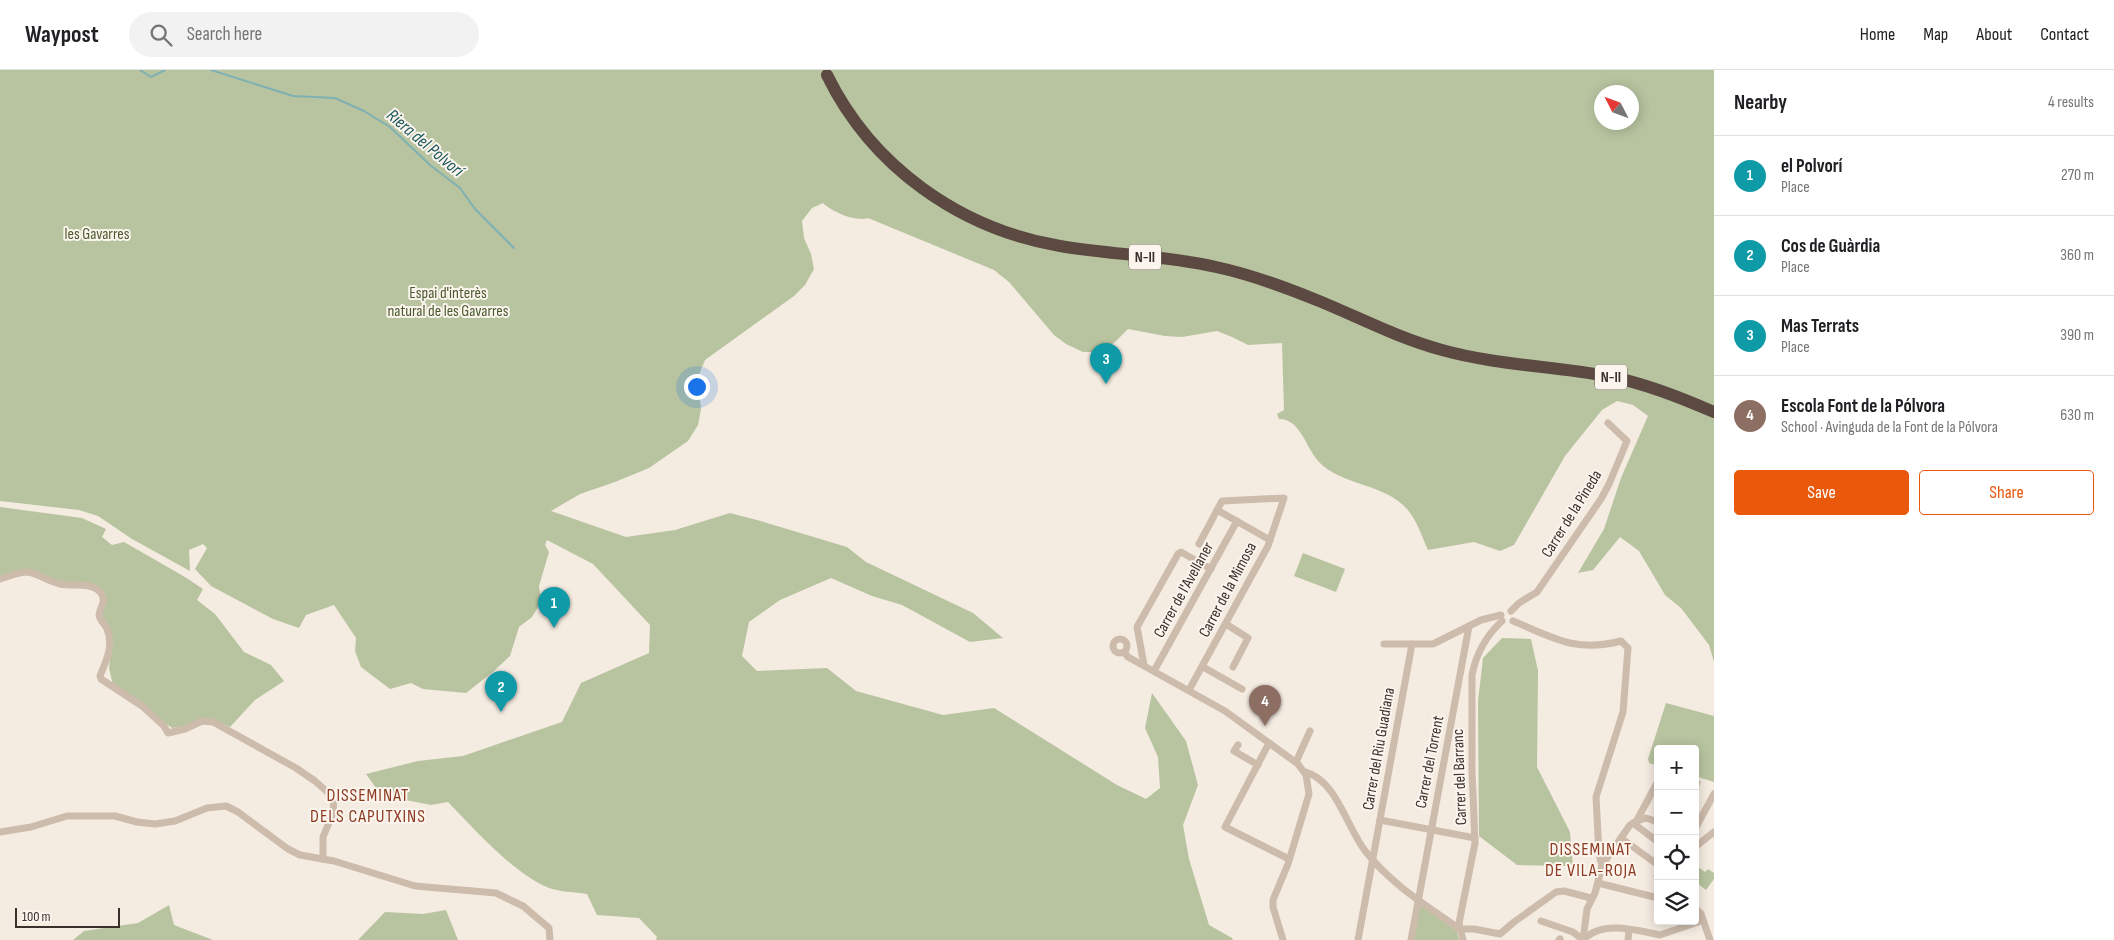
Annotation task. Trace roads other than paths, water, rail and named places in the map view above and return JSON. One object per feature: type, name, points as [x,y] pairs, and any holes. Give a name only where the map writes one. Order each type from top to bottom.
[{"type":"highway","name":"N-II","points":[[826,76],[861,130],[893,166],[943,203],[990,226],[1026,239],[1061,246],[1215,266],[1281,286],[1413,341],[1438,349],[1503,363],[1606,376],[1647,386],[1714,412]]},
{"type":"street","name":"Carrer de la Pineda","points":[[1511,611],[1519,603],[1537,592],[1605,492],[1627,441],[1608,423]]},
{"type":"street","name":"Carrer de la Mimosa","points":[[1189,690],[1270,540],[1284,498],[1222,501],[1217,510]]},
{"type":"street","points":[[1199,544],[1217,510],[1270,540]]},
{"type":"street","name":"Carrer de l'Avellaner","points":[[1154,671],[1237,521]]},
{"type":"street","points":[[1144,665],[1137,627],[1178,554],[1181,552],[1211,569]]},
{"type":"street","points":[[0,579],[21,572],[29,572],[56,583],[88,586],[98,590],[104,598],[104,604],[99,615],[108,631],[109,650],[107,661],[100,676],[101,679],[142,706],[164,726],[168,733],[185,729],[202,721],[213,722],[296,768],[321,786],[334,798],[333,812],[323,837],[323,858]]},
{"type":"street","points":[[1502,618],[1506,610],[1511,611],[1514,614],[1513,621]]},
{"type":"street","points":[[1502,618],[1508,624],[1513,621]]},
{"type":"street","points":[[1384,644],[1433,644],[1481,620],[1502,618]]},
{"type":"street","name":"Carrer del Barranc","points":[[1463,940],[1459,923],[1475,838],[1472,771],[1472,675],[1482,646],[1502,618]]},
{"type":"street","points":[[1513,621],[1548,637],[1581,646],[1597,647],[1621,642],[1628,648],[1623,712],[1596,797],[1598,854],[1602,866]]},
{"type":"street","points":[[1226,624],[1248,638],[1233,667]]},
{"type":"street","name":"Carrer del Torrent","points":[[1412,940],[1469,626]]},
{"type":"street","name":"Carrer del Riu Guadiana","points":[[1358,940],[1412,644]]},
{"type":"street","points":[[1124,652],[1225,712],[1296,762],[1304,772],[1309,794],[1289,860],[1273,900],[1273,908],[1283,940]]},
{"type":"street","points":[[1202,667],[1242,689]]},
{"type":"street","points":[[1296,762],[1310,730]]},
{"type":"street","points":[[1270,743],[1225,827],[1289,860]]},
{"type":"street","points":[[1238,744],[1234,751],[1258,765]]},
{"type":"street","points":[[1304,772],[1314,776],[1335,797],[1360,844],[1372,859],[1418,902],[1460,929],[1474,929],[1500,934],[1556,892],[1564,891],[1592,898]]},
{"type":"street","points":[[1584,938],[1587,909],[1598,883],[1602,866],[1635,822],[1654,788]]},
{"type":"street","points":[[1699,822],[1714,794]]},
{"type":"street","points":[[0,832],[31,828],[67,816],[115,816],[137,822],[155,824],[175,821],[207,808],[226,806],[238,812],[294,853],[306,857],[323,858],[415,886],[498,893],[523,906],[551,929],[550,940]]},
{"type":"street","points":[[1635,822],[1646,818],[1654,818]]},
{"type":"street","points":[[1380,820],[1475,838]]},
{"type":"street","points":[[1635,822],[1654,839]]},
{"type":"street","points":[[1699,844],[1714,832]]},
{"type":"street","points":[[1622,838],[1654,862]]},
{"type":"street","points":[[1598,883],[1654,897]]},
{"type":"street","points":[[1699,913],[1710,940]]},
{"type":"street","points":[[1541,921],[1584,938],[1608,928],[1663,934],[1692,925]]},
{"type":"street","points":[[1628,930],[1628,940]]},
{"type":"waterway","name":"Riera del Polvorí","points":[[140,70],[151,77],[165,70]]},
{"type":"waterway","name":"Riera del Polvorí","points":[[211,70],[293,96],[335,98],[364,111],[390,127],[430,165],[460,188],[475,209],[514,248]]},
{"type":"place","name":"Mas Terrats","points":[[1106,384]]},
{"type":"place","name":"el Polvorí","points":[[554,628]]},
{"type":"place","name":"Cos de Guàrdia","points":[[501,712]]},
{"type":"place","name":"Escola Font de la Pólvora","points":[[1265,726]]},
{"type":"district","name":"DISSEMINAT DELS CAPUTXINS","points":[[368,805]]},
{"type":"district","name":"DISSEMINAT DE VILA-ROJA","points":[[1591,860]]},
{"type":"park label","name":"les Gavarres","points":[[97,234]]},
{"type":"park label","name":"Espai d'interès natural de les Gavarres","points":[[448,302]]}]
